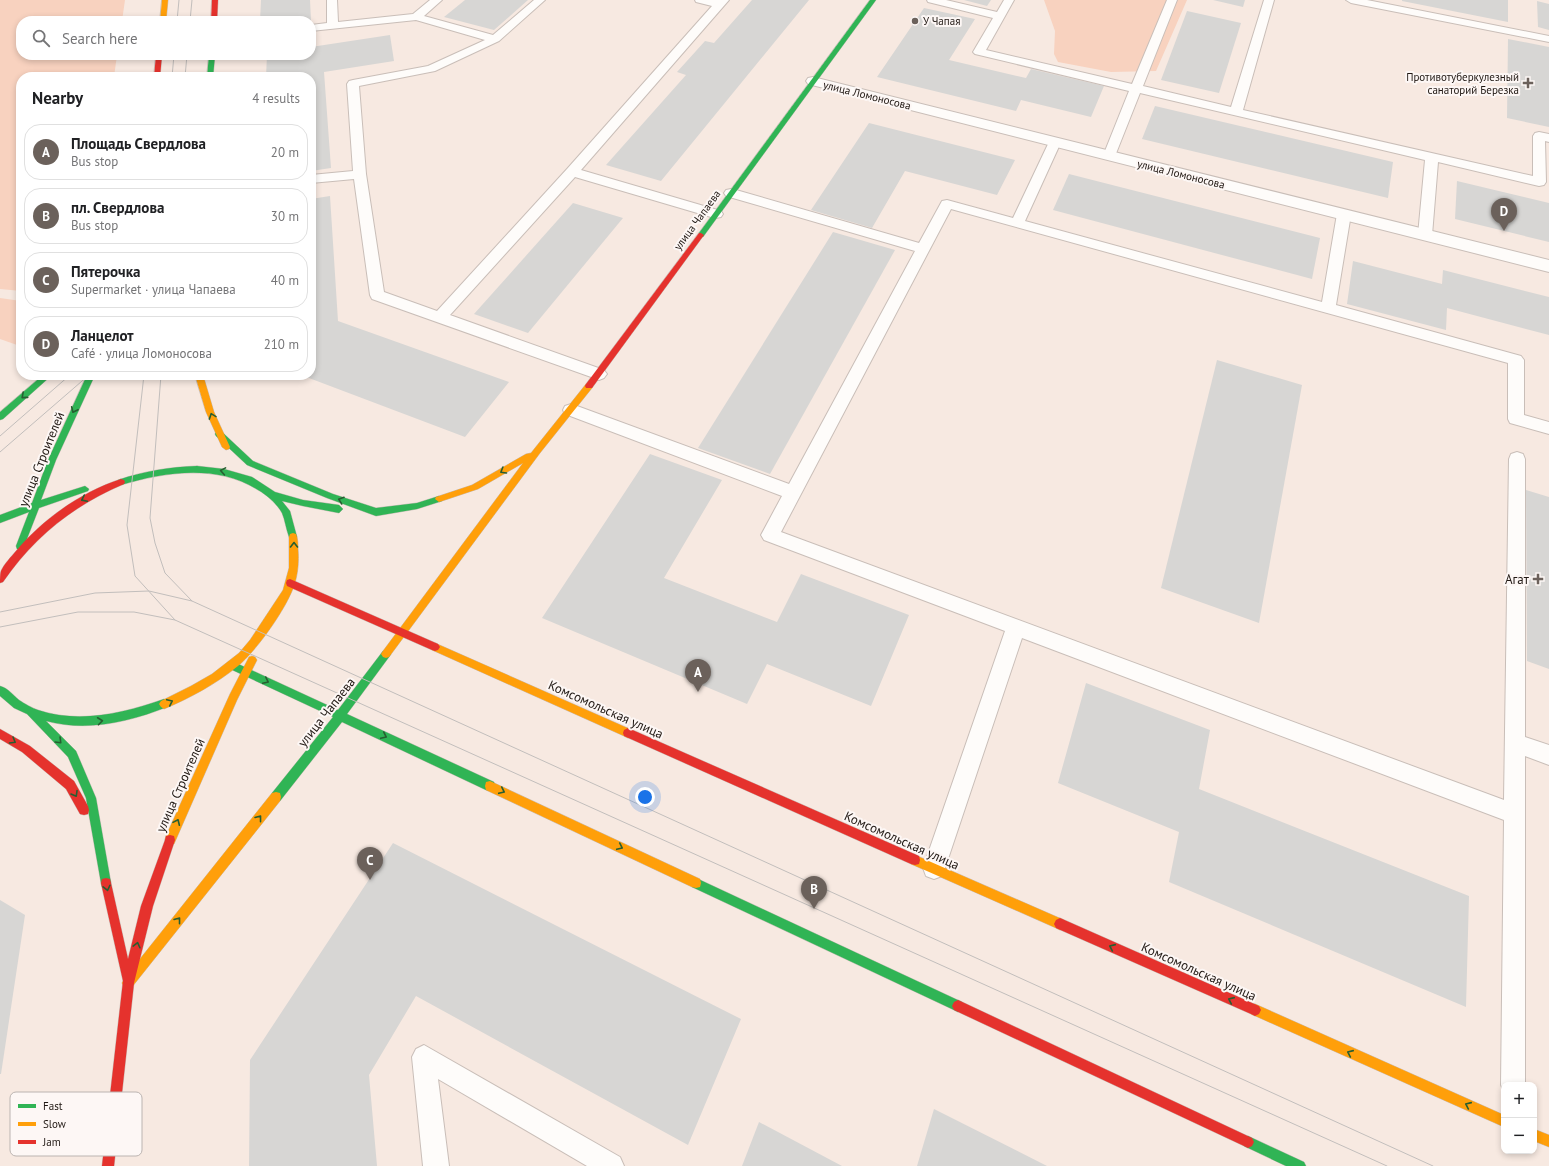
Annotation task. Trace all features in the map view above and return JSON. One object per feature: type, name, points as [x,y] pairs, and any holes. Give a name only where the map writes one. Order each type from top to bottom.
[{"type":"street","points":[[163,16],[165,0]]},
{"type":"street","points":[[214,16],[215,0]]},
{"type":"street","name":"улица Чапаева","points":[[128,983],[340,716],[537,451],[599,374],[873,0]]},
{"type":"street","points":[[157,72],[159,60]]},
{"type":"street","points":[[210,72],[212,60]]},
{"type":"street","name":"улица Ломоносова","points":[[813,81],[1549,266]]},
{"type":"street","points":[[0,416],[42,380]]},
{"type":"street","name":"улица Строителей","points":[[17,554],[52,460],[89,380]]},
{"type":"street","points":[[1,691],[15,704],[31,713],[50,719],[96,722],[134,716],[162,706],[190,693],[231,665],[245,652],[279,607],[290,584],[294,566],[294,536],[286,512],[272,495],[238,469],[219,434],[201,388],[200,380]]},
{"type":"street","name":"улица Чапаева","points":[[219,434],[250,463],[330,496],[376,512]]},
{"type":"street","name":"улица Чапаева","points":[[272,495],[303,503],[376,512],[417,506],[475,487],[537,451]]},
{"type":"street","points":[[0,519],[77,491],[168,470],[187,468],[222,470],[238,469]]},
{"type":"street","points":[[0,579],[17,554],[42,528],[80,501],[127,479]]},
{"type":"street","name":"Комсомольская улица","points":[[290,584],[1501,1120]]},
{"type":"street","name":"улица Строителей","points":[[116,1092],[128,983],[147,906],[170,839],[233,698],[279,607]]},
{"type":"street","points":[[231,665],[1300,1166]]},
{"type":"street","name":"улица Строителей","points":[[31,713],[72,754],[91,798],[102,868]]},
{"type":"street","name":"улица Строителей","points":[[0,734],[26,749],[70,786],[92,824],[128,983]]},
{"type":"street","points":[[1537,1136],[1549,1141]]},
{"type":"street","name":"улица Строителей","points":[[108,1166],[109,1156]]},
{"type":"lane","points":[[332,0],[333,26]]},
{"type":"lane","points":[[416,17],[437,0]]},
{"type":"lane","points":[[540,0],[495,39],[431,69],[352,84],[360,174],[377,294],[599,374]]},
{"type":"lane","points":[[700,0],[722,2]]},
{"type":"lane","points":[[932,0],[999,16]]},
{"type":"lane","points":[[1009,0],[979,52],[1539,182],[1540,136],[1549,138]]},
{"type":"lane","points":[[1109,156],[1172,0]]},
{"type":"lane","points":[[1236,112],[1269,0]]},
{"type":"lane","points":[[1351,0],[1549,39]]},
{"type":"lane","points":[[440,317],[572,172],[722,2]]},
{"type":"lane","points":[[316,28],[416,17],[495,39]]},
{"type":"lane","points":[[1018,223],[1055,142]]},
{"type":"lane","points":[[1425,235],[1432,157]]},
{"type":"lane","points":[[572,172],[716,214]]},
{"type":"lane","points":[[316,178],[360,174]]},
{"type":"lane","points":[[731,193],[923,249]]},
{"type":"lane","points":[[1515,814],[770,535],[947,204],[1516,360],[1516,418],[1549,428]]},
{"type":"lane","points":[[1328,308],[1344,214]]},
{"type":"lane","points":[[571,410],[793,493]]},
{"type":"lane","points":[[1513,1082],[1517,459]]},
{"type":"lane","points":[[934,868],[1016,627]]},
{"type":"lane","points":[[1516,743],[1549,755]]},
{"type":"lane","points":[[436,1166],[424,1057],[612,1166]]},
{"type":"shaded area","points":[[0,0],[125,0],[123,16],[16,16],[16,60],[116,60],[115,72],[16,72],[16,291],[0,289]]},
{"type":"shaded area","points":[[1044,0],[1187,0],[1156,71],[1111,72],[1058,62],[1054,54],[1055,31]]},
{"type":"shaded area","points":[[0,298],[16,300],[16,345],[0,339]]},
{"type":"building","points":[[261,0],[310,0],[311,16],[260,16]]},
{"type":"building","points":[[465,0],[528,0],[494,30],[444,17]]},
{"type":"building","points":[[752,0],[809,0],[661,181],[606,165],[686,75],[677,72],[705,41],[714,43]]},
{"type":"building","points":[[964,0],[991,0],[987,6]]},
{"type":"building","points":[[1213,0],[1245,0],[1243,7]]},
{"type":"building","points":[[1508,0],[1508,22],[1402,1]]},
{"type":"building","points":[[1537,1],[1549,4],[1549,30],[1538,27]]},
{"type":"building","points":[[924,8],[975,19],[949,60],[1026,78],[1031,69],[1104,86],[1091,117],[1021,100],[1016,111],[877,77]]},
{"type":"building","points":[[1187,11],[1241,23],[1219,93],[1161,80]]},
{"type":"building","points":[[390,35],[394,61],[324,72],[331,168],[316,170],[316,72],[266,72],[267,60],[316,60],[316,46]]},
{"type":"building","name":"Противотуберкулезный санаторий Березка","points":[[1508,39],[1549,47],[1549,127],[1507,118]]},
{"type":"building","points":[[1155,106],[1393,162],[1388,198],[1142,139]]},
{"type":"building","points":[[869,123],[1015,160],[997,195],[905,171],[872,228],[811,210]]},
{"type":"building","points":[[1069,174],[1320,238],[1312,279],[1053,210]]},
{"type":"building","points":[[1457,181],[1549,203],[1549,242],[1455,219]]},
{"type":"building","points":[[330,196],[338,321],[509,382],[465,437],[314,380],[316,380],[316,198]]},
{"type":"building","points":[[573,203],[623,218],[528,333],[474,314]]},
{"type":"building","points":[[833,232],[895,250],[770,474],[698,448]]},
{"type":"building","points":[[1353,261],[1442,284],[1443,270],[1549,297],[1549,335],[1447,308],[1446,330],[1347,304]]},
{"type":"building","points":[[1217,360],[1302,385],[1259,623],[1161,588]]},
{"type":"building","points":[[650,454],[722,480],[664,578],[777,622],[801,574],[909,615],[871,706],[767,664],[747,704],[542,618]]},
{"type":"building","name":"Агат","points":[[1526,490],[1549,497],[1549,669],[1527,661]]},
{"type":"building","points":[[1086,683],[1210,730],[1199,789],[1469,896],[1466,1007],[1169,882],[1179,832],[1058,783]]},
{"type":"building","points":[[393,843],[741,1019],[688,1145],[416,996],[369,1075],[377,1166],[249,1166],[250,1060]]},
{"type":"building","points":[[0,900],[25,915],[1,1074],[0,1074]]},
{"type":"building","points":[[934,1109],[1047,1166],[917,1166]]},
{"type":"building","points":[[759,1122],[842,1166],[742,1166]]},
{"type":"tram line","points":[[177,16],[179,0]]},
{"type":"tram line","points":[[190,16],[192,0]]},
{"type":"tram line","points":[[172,72],[174,60]]},
{"type":"tram line","points":[[185,72],[187,60]]},
{"type":"tram line","points":[[0,436],[64,380]]},
{"type":"tram line","points":[[0,452],[83,380]]},
{"type":"tram line","points":[[143,380],[127,525],[135,576],[149,591]]},
{"type":"tram line","points":[[161,380],[150,518],[155,543],[165,573],[192,601]]},
{"type":"tram line","points":[[0,612],[95,593],[149,591]]},
{"type":"tram line","points":[[149,591],[175,620]]},
{"type":"tram line","points":[[149,591],[192,601]]},
{"type":"tram line","points":[[192,601],[1433,1166]]},
{"type":"tram line","points":[[0,627],[78,612],[134,612],[175,620]]},
{"type":"tram line","points":[[175,620],[1387,1166]]},
{"type":"traffic: fast","points":[[701,235],[873,0]]},
{"type":"traffic: fast","points":[[210,72],[212,60]]},
{"type":"traffic: fast","points":[[0,417],[42,380]]},
{"type":"traffic: fast","points":[[20,546],[52,460],[89,380]]},
{"type":"traffic: fast","points":[[219,434],[250,463],[330,496],[376,512],[417,506],[439,499]]},
{"type":"traffic: fast","points":[[121,482],[144,475],[170,471],[197,470],[224,472],[249,480],[270,493],[285,511],[293,537]]},
{"type":"traffic: fast","points":[[0,519],[36,505],[85,489]]},
{"type":"traffic: fast","points":[[273,495],[303,503],[339,509]]},
{"type":"traffic: fast","points":[[276,797],[340,716],[386,654]]},
{"type":"traffic: fast","points":[[231,665],[490,786]]},
{"type":"traffic: fast","points":[[0,690],[17,704],[36,714],[57,719],[79,721],[123,717],[164,704]]},
{"type":"traffic: fast","points":[[31,713],[72,754],[91,798],[106,883]]},
{"type":"traffic: fast","points":[[696,883],[958,1006]]},
{"type":"traffic: fast","points":[[1248,1142],[1300,1166]]},
{"type":"traffic: slow","points":[[163,16],[165,0]]},
{"type":"traffic: slow","points":[[200,380],[210,412],[226,447]]},
{"type":"traffic: slow","points":[[386,654],[537,451],[589,386]]},
{"type":"traffic: slow","points":[[439,499],[475,487],[529,456]]},
{"type":"traffic: slow","points":[[164,704],[184,695],[215,677],[242,656],[253,643],[279,605],[290,585],[294,553],[293,537]]},
{"type":"traffic: slow","points":[[435,647],[628,733]]},
{"type":"traffic: slow","points":[[170,840],[233,697],[252,660]]},
{"type":"traffic: slow","points":[[490,786],[696,883]]},
{"type":"traffic: slow","points":[[128,983],[276,797]]},
{"type":"traffic: slow","points":[[915,860],[1060,924]]},
{"type":"traffic: slow","points":[[1255,1010],[1501,1120]]},
{"type":"traffic: slow","points":[[1537,1136],[1549,1141]]},
{"type":"traffic: jam","points":[[214,16],[215,0]]},
{"type":"traffic: jam","points":[[157,72],[159,60]]},
{"type":"traffic: jam","points":[[589,386],[701,235]]},
{"type":"traffic: jam","points":[[0,579],[24,548],[53,521],[85,499],[121,482]]},
{"type":"traffic: jam","points":[[290,583],[435,647]]},
{"type":"traffic: jam","points":[[628,733],[915,860]]},
{"type":"traffic: jam","points":[[0,734],[26,749],[70,785],[84,810]]},
{"type":"traffic: jam","points":[[116,1092],[128,983],[147,906],[170,840]]},
{"type":"traffic: jam","points":[[106,883],[127,978]]},
{"type":"traffic: jam","points":[[1060,924],[1255,1010]]},
{"type":"traffic: jam","points":[[958,1006],[1248,1142]]},
{"type":"traffic: jam","points":[[108,1166],[109,1156]]},
{"type":"place","name":"У Чапая","points":[[915,21]]},
{"type":"place","name":"Противотуберкулезный санаторий Березка","points":[[1528,83]]},
{"type":"place","name":"Ланцелот","points":[[1504,231]]},
{"type":"place","name":"Агат","points":[[1538,579]]},
{"type":"place","name":"Площадь Свердлова","points":[[698,692]]},
{"type":"place","name":"Пятерочка","points":[[370,880]]},
{"type":"place","name":"пл. Свердлова","points":[[814,909]]}]
